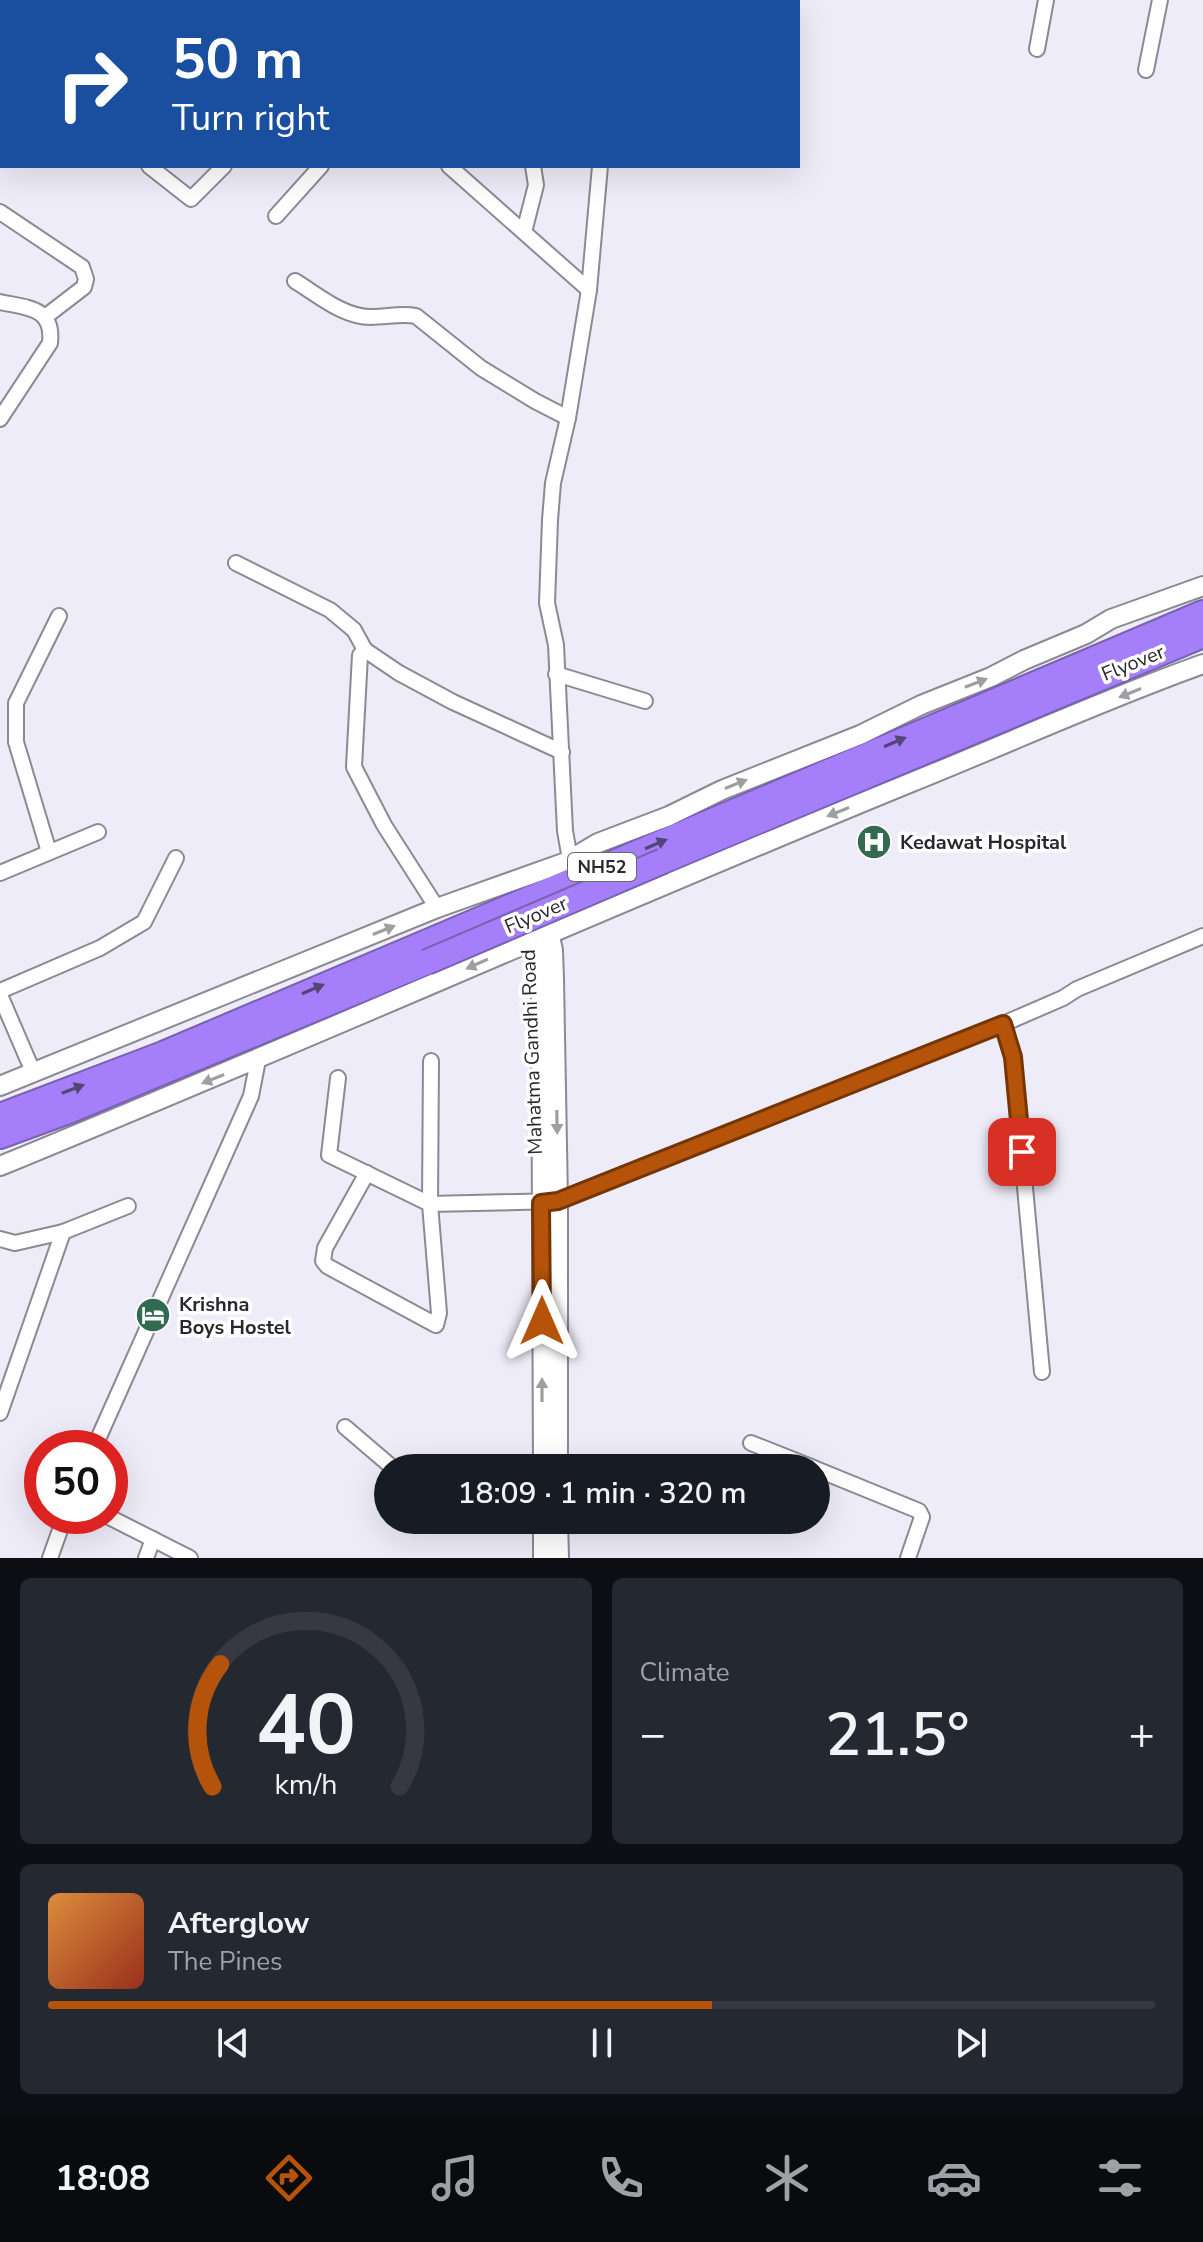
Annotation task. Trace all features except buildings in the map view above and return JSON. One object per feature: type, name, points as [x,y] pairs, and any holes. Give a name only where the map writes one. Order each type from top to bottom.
[{"type":"highway","name":"NH52","points":[[0,1116],[163,1054],[540,882],[1203,613]]},
{"type":"highway","name":"Flyover","points":[[0,1136],[71,1110],[1203,635]]},
{"type":"street","points":[[1037,49],[1046,0]]},
{"type":"street","points":[[1146,70],[1160,0]]},
{"type":"street","points":[[152,168],[191,199],[222,168]]},
{"type":"street","points":[[276,216],[319,168]]},
{"type":"street","points":[[451,168],[589,290]]},
{"type":"street","points":[[524,232],[536,185],[533,168]]},
{"type":"street","points":[[570,859],[565,831],[556,645],[547,603],[550,520],[553,483],[568,418],[589,290],[600,168]]},
{"type":"street","points":[[0,212],[82,267],[86,279],[84,287],[45,317]]},
{"type":"street","points":[[295,281],[346,313],[369,318],[405,313],[416,316],[481,368],[568,418]]},
{"type":"street","points":[[0,302],[35,310],[45,317],[51,328],[50,343],[0,419]]},
{"type":"street","points":[[236,563],[330,610],[354,630],[365,650],[399,673],[453,702],[562,752]]},
{"type":"street","points":[[0,1086],[437,908],[540,882],[598,843],[860,735],[921,705],[1086,634],[1111,619],[1203,586]]},
{"type":"street","points":[[49,852],[16,742],[16,703],[59,616]]},
{"type":"street","points":[[365,650],[357,664],[354,767],[384,825],[437,908]]},
{"type":"street","points":[[0,1166],[258,1060],[548,933],[1203,664]]},
{"type":"street","points":[[556,674],[645,701]]},
{"type":"street","points":[[0,873],[98,832]]},
{"type":"street","points":[[34,1074],[0,993],[100,948],[144,922],[176,858]]},
{"type":"street","name":"Mahatma Gandhi Road","points":[[540,882],[553,950],[554,979],[543,1454]]},
{"type":"street","points":[[338,1078],[329,1155],[430,1204],[550,1202],[1003,1024],[1203,936]]},
{"type":"street","points":[[1003,1024],[1013,1057],[1042,1372]]},
{"type":"street","points":[[102,1430],[251,1096],[258,1060]]},
{"type":"street","points":[[367,1173],[325,1248],[323,1261],[433,1326],[439,1313],[430,1204],[431,1061]]},
{"type":"street","name":"Mahatma Gandhi Road","points":[[550,1202],[558,1454]]},
{"type":"street","points":[[0,1239],[15,1243],[63,1232],[128,1206]]},
{"type":"street","points":[[0,1413],[63,1232]]},
{"type":"street","points":[[345,1427],[377,1454]]},
{"type":"street","points":[[751,1443],[779,1454]]},
{"type":"street","points":[[830,1474],[919,1511],[922,1517],[908,1558]]},
{"type":"street","points":[[128,1526],[190,1558]]},
{"type":"street","points":[[50,1558],[59,1534]]},
{"type":"street","points":[[543,1534],[543,1558]]},
{"type":"street","points":[[558,1534],[559,1558]]},
{"type":"street","points":[[146,1558],[153,1539]]},
{"type":"place","name":"Kedawat Hospital","points":[[874,842]]},
{"type":"place","name":"Krishna Boys Hostel","points":[[153,1315]]},
{"type":"route","points":[[542,1321],[541,1203],[558,1201],[1003,1024],[1013,1057],[1022,1152]]}]
